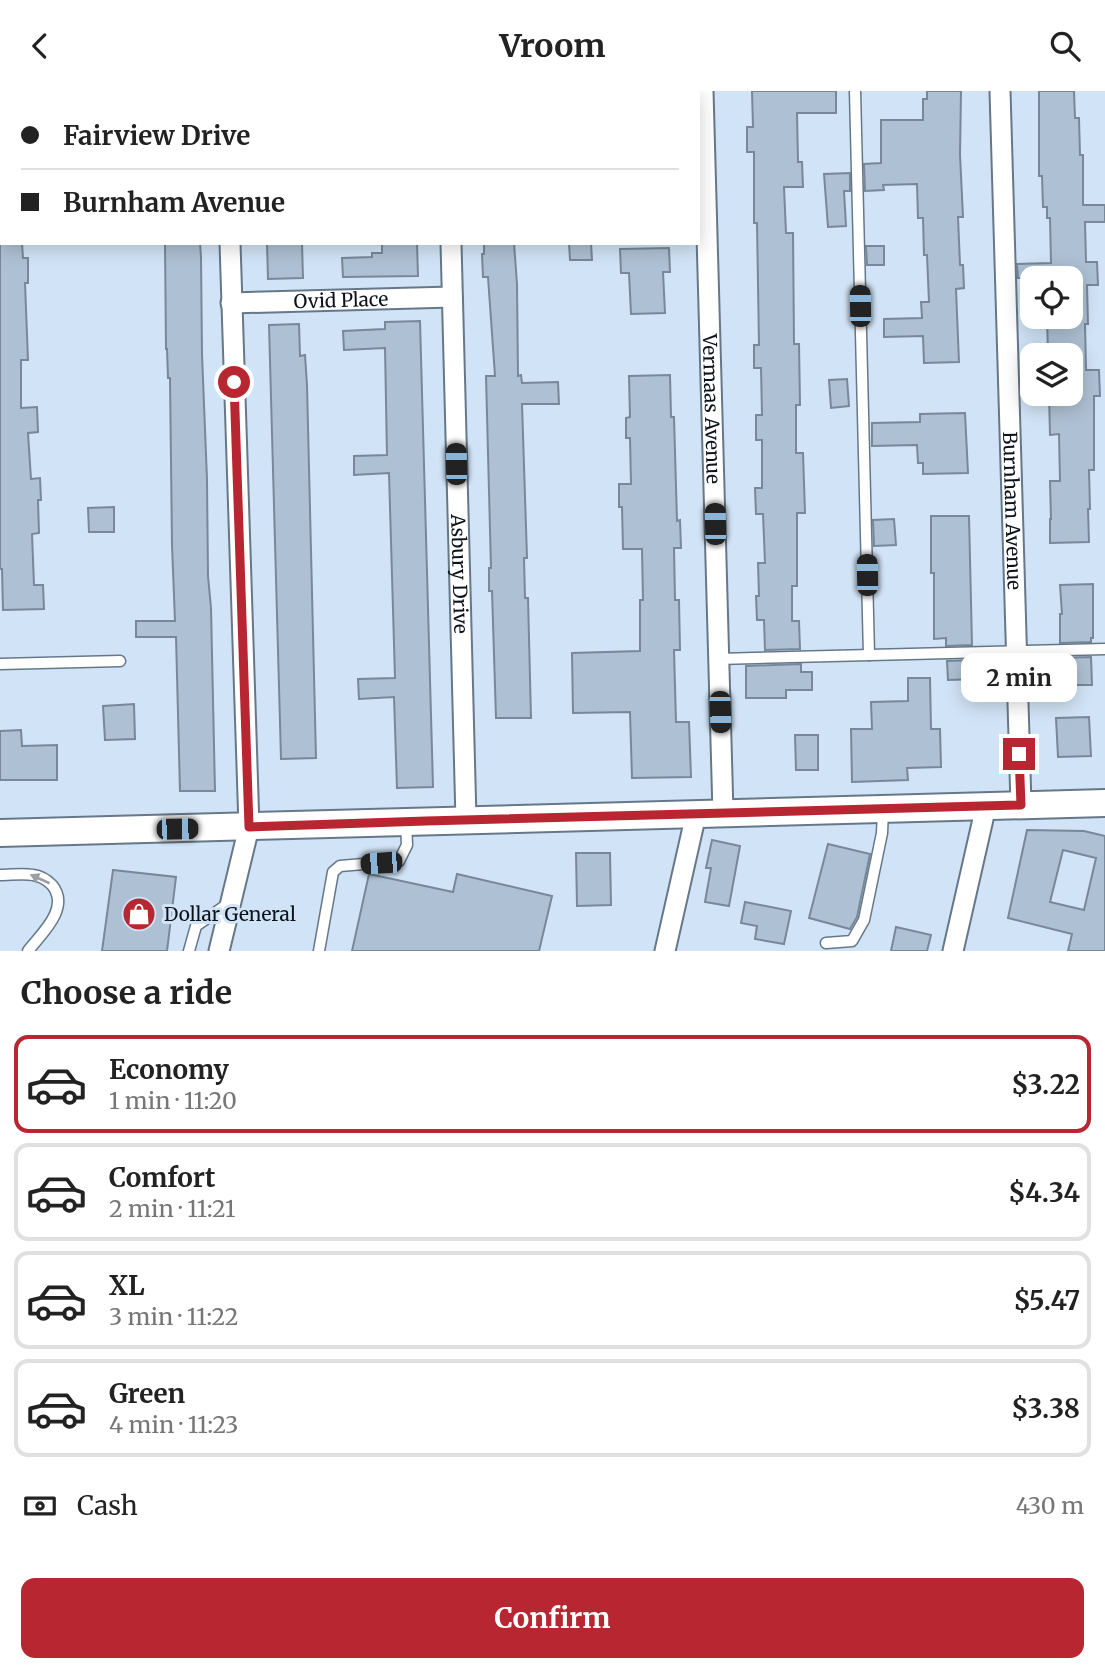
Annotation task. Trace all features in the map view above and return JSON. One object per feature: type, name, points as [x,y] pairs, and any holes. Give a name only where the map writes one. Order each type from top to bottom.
[{"type":"main road","points":[[0,833],[1105,803]]},
{"type":"street","name":"Vermaas Avenue","points":[[665,951],[710,813],[718,659],[703,91]]},
{"type":"street","name":"Burnham Avenue","points":[[1000,91],[1021,805]]},
{"type":"street","points":[[219,951],[249,827],[230,245]]},
{"type":"street","name":"Asbury Drive","points":[[451,245],[466,820]]},
{"type":"street","name":"Ovid Place","points":[[231,303],[452,297]]},
{"type":"street","points":[[953,951],[986,806]]},
{"type":"lane","points":[[855,91],[869,655]]},
{"type":"lane","points":[[718,659],[1105,649]]},
{"type":"lane","points":[[0,664],[120,661]]},
{"type":"lane","points":[[826,943],[852,941],[864,920],[884,809]]},
{"type":"lane","points":[[319,951],[333,873],[340,866],[399,860],[407,845],[406,821]]},
{"type":"lane","points":[[0,875],[32,874],[49,882],[55,889],[58,898],[57,910],[52,921],[28,951]]},
{"type":"lane","points":[[188,951],[196,926],[231,902]]},
{"type":"building","points":[[752,91],[836,91],[836,113],[797,113],[798,162],[802,162],[803,187],[784,187],[786,233],[793,233],[794,344],[799,344],[800,405],[796,405],[796,453],[803,453],[805,513],[797,513],[797,586],[792,586],[792,621],[799,621],[800,649],[765,650],[764,620],[757,620],[758,563],[765,563],[763,514],[756,514],[755,488],[762,488],[762,440],[756,440],[756,415],[762,415],[761,368],[754,368],[754,345],[759,345],[754,152],[747,152],[747,127],[753,127]]},
{"type":"building","points":[[927,91],[961,91],[963,217],[958,217],[964,288],[956,289],[959,362],[924,363],[923,336],[884,337],[884,319],[922,318],[921,302],[929,302],[923,218],[918,218],[917,184],[883,185],[884,190],[865,191],[864,164],[881,163],[881,120],[923,120],[923,99],[927,99]]},
{"type":"building","points":[[1039,91],[1074,91],[1075,118],[1079,118],[1080,155],[1083,155],[1083,205],[1105,205],[1105,222],[1085,222],[1086,262],[1097,262],[1098,285],[1087,285],[1086,370],[1099,370],[1100,396],[1094,396],[1094,470],[1089,470],[1089,542],[1050,543],[1050,481],[1060,481],[1059,434],[1050,435],[1049,406],[1083,406],[1083,343],[1048,343],[1047,329],[1083,329],[1083,266],[1020,266],[1018,278],[1017,264],[1051,263],[1050,218],[1047,218],[1047,207],[1043,207],[1042,176],[1039,176]]},
{"type":"building","points":[[850,173],[850,191],[844,191],[846,226],[828,227],[824,174]]},
{"type":"building","points":[[0,245],[22,245],[23,258],[28,258],[28,283],[25,283],[28,360],[21,360],[21,408],[37,407],[38,432],[28,433],[31,479],[40,478],[39,533],[32,534],[34,585],[43,585],[44,609],[3,610],[0,569]]},
{"type":"building","points":[[165,245],[200,245],[215,791],[180,791],[176,637],[136,637],[136,621],[175,621],[170,378],[166,349]]},
{"type":"building","points":[[267,245],[302,245],[303,278],[268,279]]},
{"type":"building","points":[[382,245],[417,245],[418,276],[343,277],[342,258],[372,257],[372,253],[382,253]]},
{"type":"building","points":[[484,245],[514,245],[518,376],[521,375],[522,383],[558,382],[559,404],[522,404],[527,558],[524,558],[525,598],[528,598],[531,718],[496,718],[492,591],[489,591],[491,568],[486,376],[495,376],[488,277],[483,277]]},
{"type":"building","points":[[569,245],[591,245],[592,260],[570,260]]},
{"type":"building","points":[[866,246],[884,246],[884,265],[867,265]]},
{"type":"building","points":[[669,248],[670,272],[663,272],[665,313],[631,314],[629,273],[621,273],[620,249]]},
{"type":"building","points":[[420,321],[433,787],[397,788],[394,697],[359,699],[358,679],[395,678],[389,473],[354,475],[354,456],[387,455],[385,348],[344,350],[343,331],[385,329],[385,322]]},
{"type":"building","points":[[299,324],[300,356],[305,355],[307,385],[316,758],[281,759],[269,325]]},
{"type":"building","points":[[670,375],[677,521],[680,520],[681,548],[674,548],[680,650],[674,650],[676,722],[689,722],[691,777],[632,778],[630,712],[573,713],[572,653],[640,651],[642,549],[623,549],[622,507],[619,507],[619,484],[631,484],[630,438],[626,438],[626,418],[630,417],[629,376]]},
{"type":"building","points":[[847,379],[849,406],[831,408],[829,380]]},
{"type":"building","points":[[965,413],[968,473],[923,474],[923,463],[918,463],[917,445],[872,446],[872,423],[920,422],[920,414]]},
{"type":"building","points":[[114,507],[114,532],[89,532],[88,508]]},
{"type":"building","points":[[931,516],[969,516],[972,645],[946,646],[946,638],[934,639]]},
{"type":"building","points":[[894,519],[896,545],[874,546],[873,520]]},
{"type":"building","points":[[1093,584],[1091,642],[1060,643],[1060,585]]},
{"type":"building","points":[[1091,657],[1092,685],[1057,685],[1057,658]]},
{"type":"building","points":[[978,660],[979,679],[948,680],[947,661]]},
{"type":"building","points":[[801,664],[801,672],[812,672],[812,690],[786,690],[786,698],[746,698],[746,666]]},
{"type":"building","points":[[908,678],[930,678],[931,729],[940,729],[941,767],[907,768],[908,780],[852,782],[851,729],[872,729],[871,702],[908,701]]},
{"type":"building","points":[[134,704],[135,739],[105,740],[103,706]]},
{"type":"building","points":[[1089,717],[1091,756],[1058,757],[1056,718]]},
{"type":"building","points":[[21,730],[22,746],[57,745],[57,780],[0,780],[0,731]]},
{"type":"building","points":[[795,735],[818,735],[818,770],[796,770]]},
{"type":"building","points":[[1027,830],[1084,831],[1105,836],[1105,951],[1068,951],[1072,934],[1008,918]],"holes":[[[1063,850],[1096,858],[1084,910],[1050,902]]]},
{"type":"building","points":[[712,840],[740,846],[729,906],[705,902],[711,868],[706,868]]},
{"type":"building","points":[[828,844],[870,854],[857,917],[850,929],[809,918]]},
{"type":"building","points":[[576,853],[610,853],[611,905],[577,906]]},
{"type":"building","name":"Dollar General","points":[[113,870],[176,877],[167,951],[102,951]]},
{"type":"building","points":[[369,874],[453,892],[457,874],[552,896],[539,951],[352,951]]},
{"type":"building","points":[[745,902],[791,911],[784,944],[755,939],[757,926],[741,923]]},
{"type":"building","points":[[896,927],[931,935],[927,951],[891,951]]},
{"type":"place","name":"Dollar General","points":[[139,914]]},
{"type":"route","points":[[234,382],[249,827],[1021,805],[1019,754]]}]
